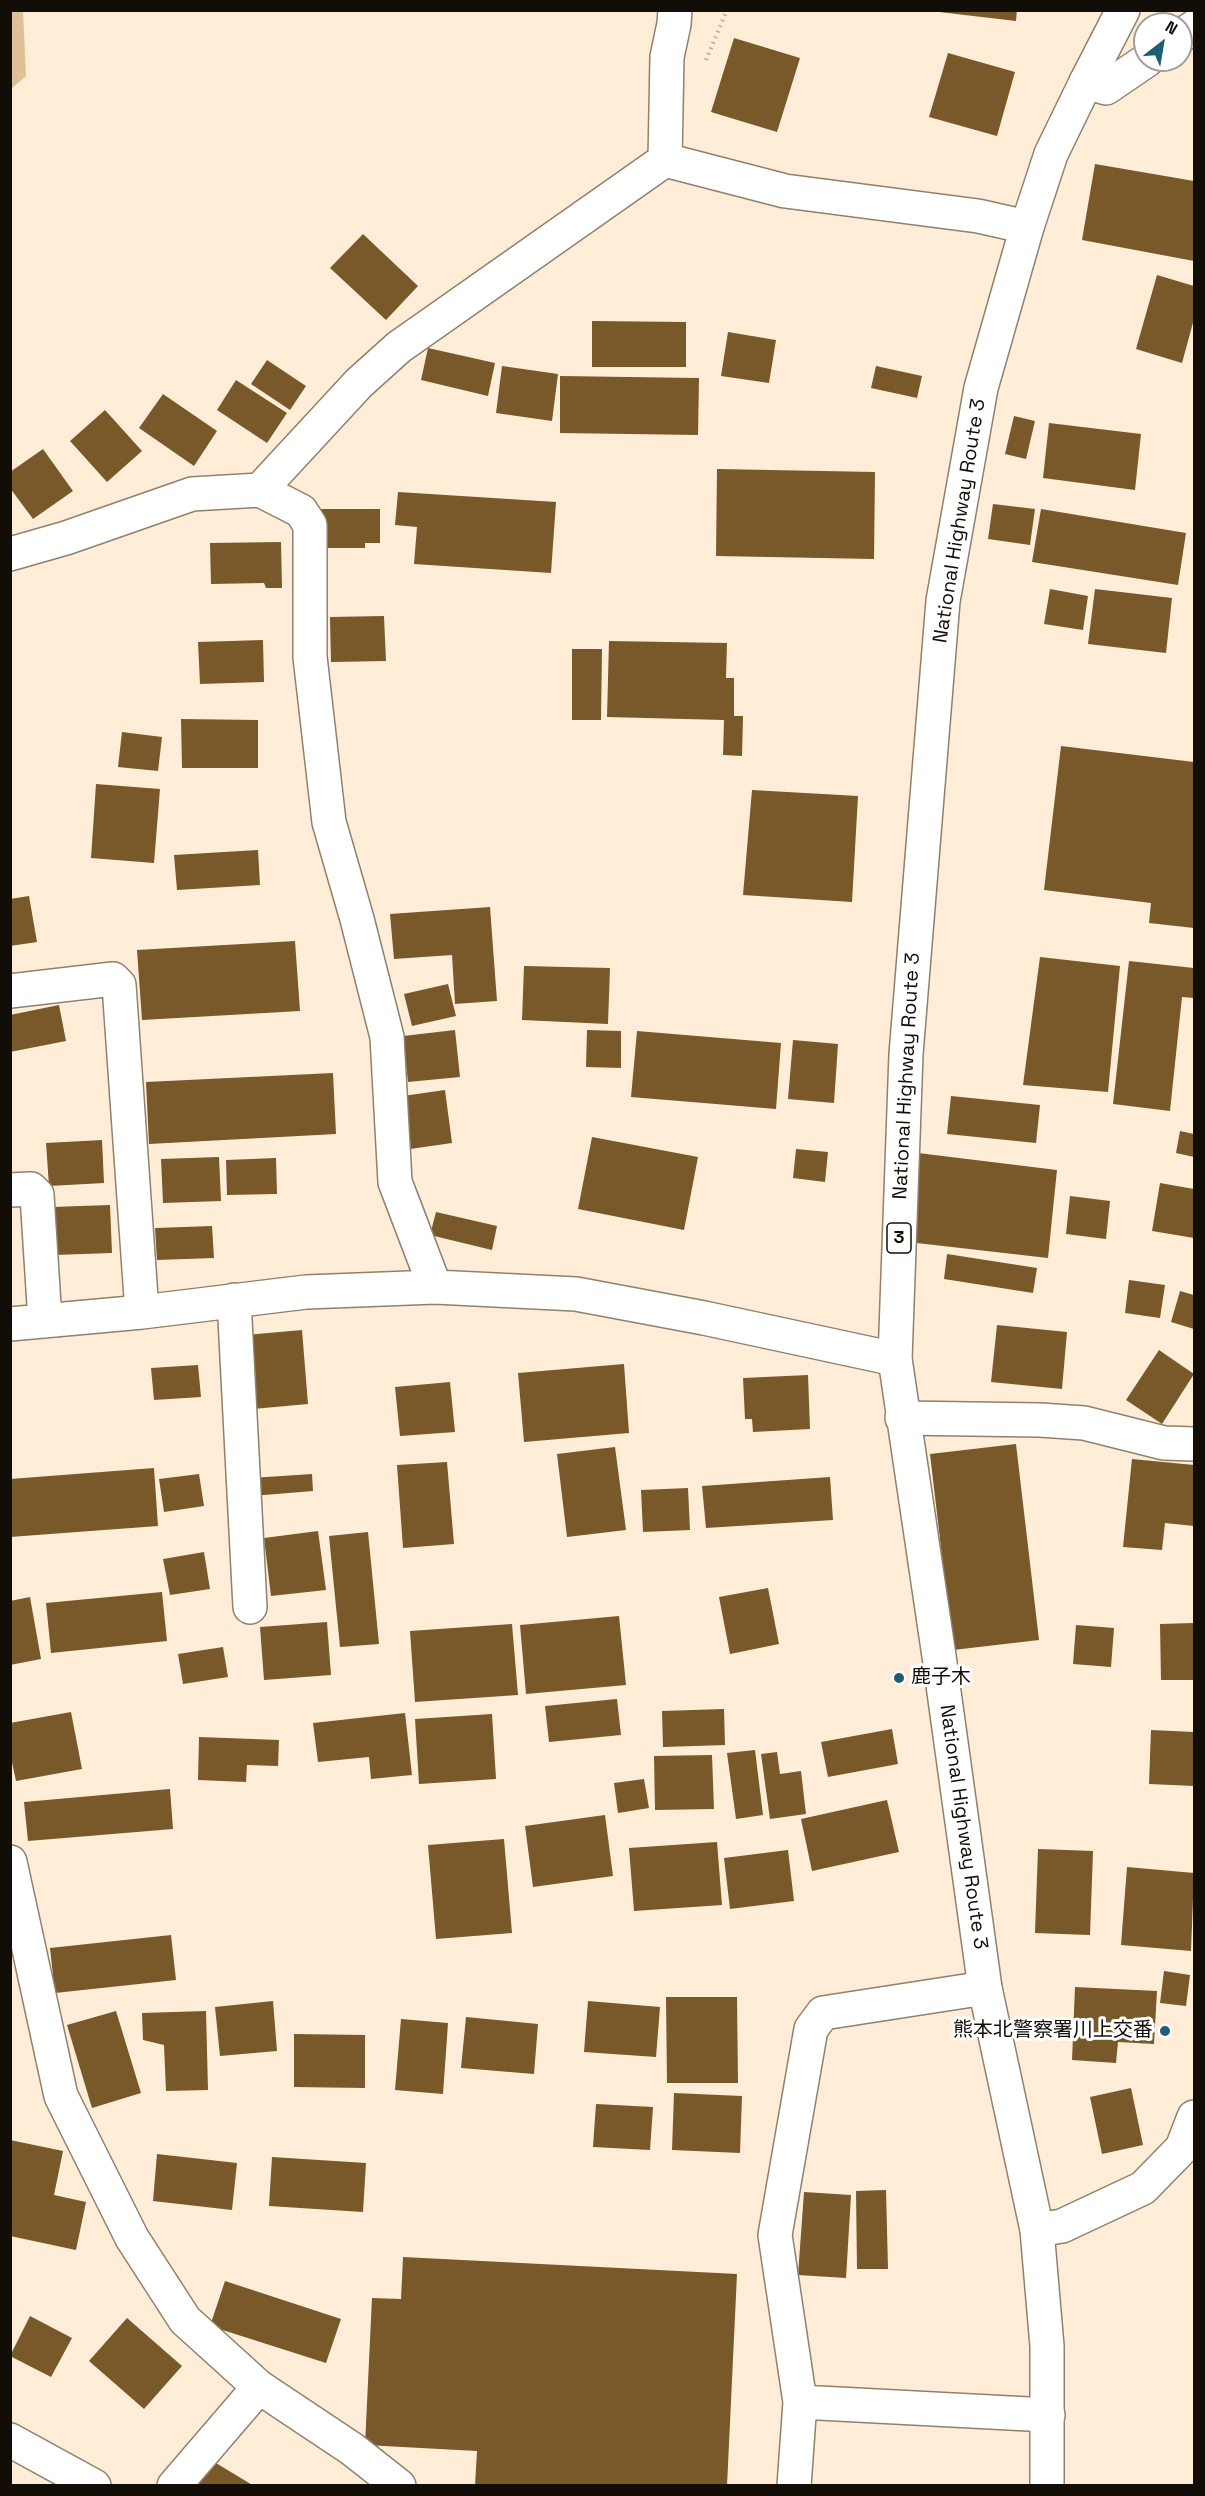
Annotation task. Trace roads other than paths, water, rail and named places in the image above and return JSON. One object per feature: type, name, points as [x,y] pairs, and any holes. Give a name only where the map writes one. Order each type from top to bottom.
[{"type":"main road","points":[[665,160],[667,57],[675,10]]},
{"type":"main road","name":"National Highway Route 3","points":[[1047,2486],[1047,2346],[1037,2230],[985,1988],[895,1359],[906,1054],[943,601],[981,388],[1027,226],[1052,154],[1123,10]]},
{"type":"main road","points":[[1086,82],[1106,88],[1133,70]]},
{"type":"main road","points":[[260,490],[352,390],[399,347],[665,160],[785,191],[978,216],[1027,226]]},
{"type":"main road","points":[[10,554],[66,538],[192,494],[260,490],[301,511],[310,525],[310,657],[329,822],[387,1037],[395,1182],[435,1287]]},
{"type":"main road","points":[[10,991],[113,980],[119,985],[142,1312]]},
{"type":"main road","points":[[10,1190],[31,1189],[37,1195],[45,1321]]},
{"type":"main road","points":[[10,1324],[142,1312],[306,1292],[435,1287],[576,1294],[704,1318],[895,1359]]},
{"type":"main road","points":[[234,1300],[250,1607]]},
{"type":"main road","points":[[902,1418],[1084,1423],[1164,1443],[1194,1444]]},
{"type":"main road","points":[[10,1862],[61,2096],[132,2238],[185,2320],[259,2387],[352,2449],[399,2486]]},
{"type":"main road","points":[[794,2486],[800,2402],[775,2235],[811,2029],[823,2013],[985,1988]]},
{"type":"main road","points":[[1037,2230],[1062,2226],[1143,2188],[1182,2148],[1194,2117]]},
{"type":"main road","points":[[174,2486],[259,2387]]},
{"type":"main road","points":[[800,2402],[1048,2415]]},
{"type":"main road","points":[[10,2440],[94,2486]]},
{"type":"place","name":"鹿子木","points":[[899,1678]]},
{"type":"place","name":"熊本北警察署川上交番","points":[[1165,2031]]}]
